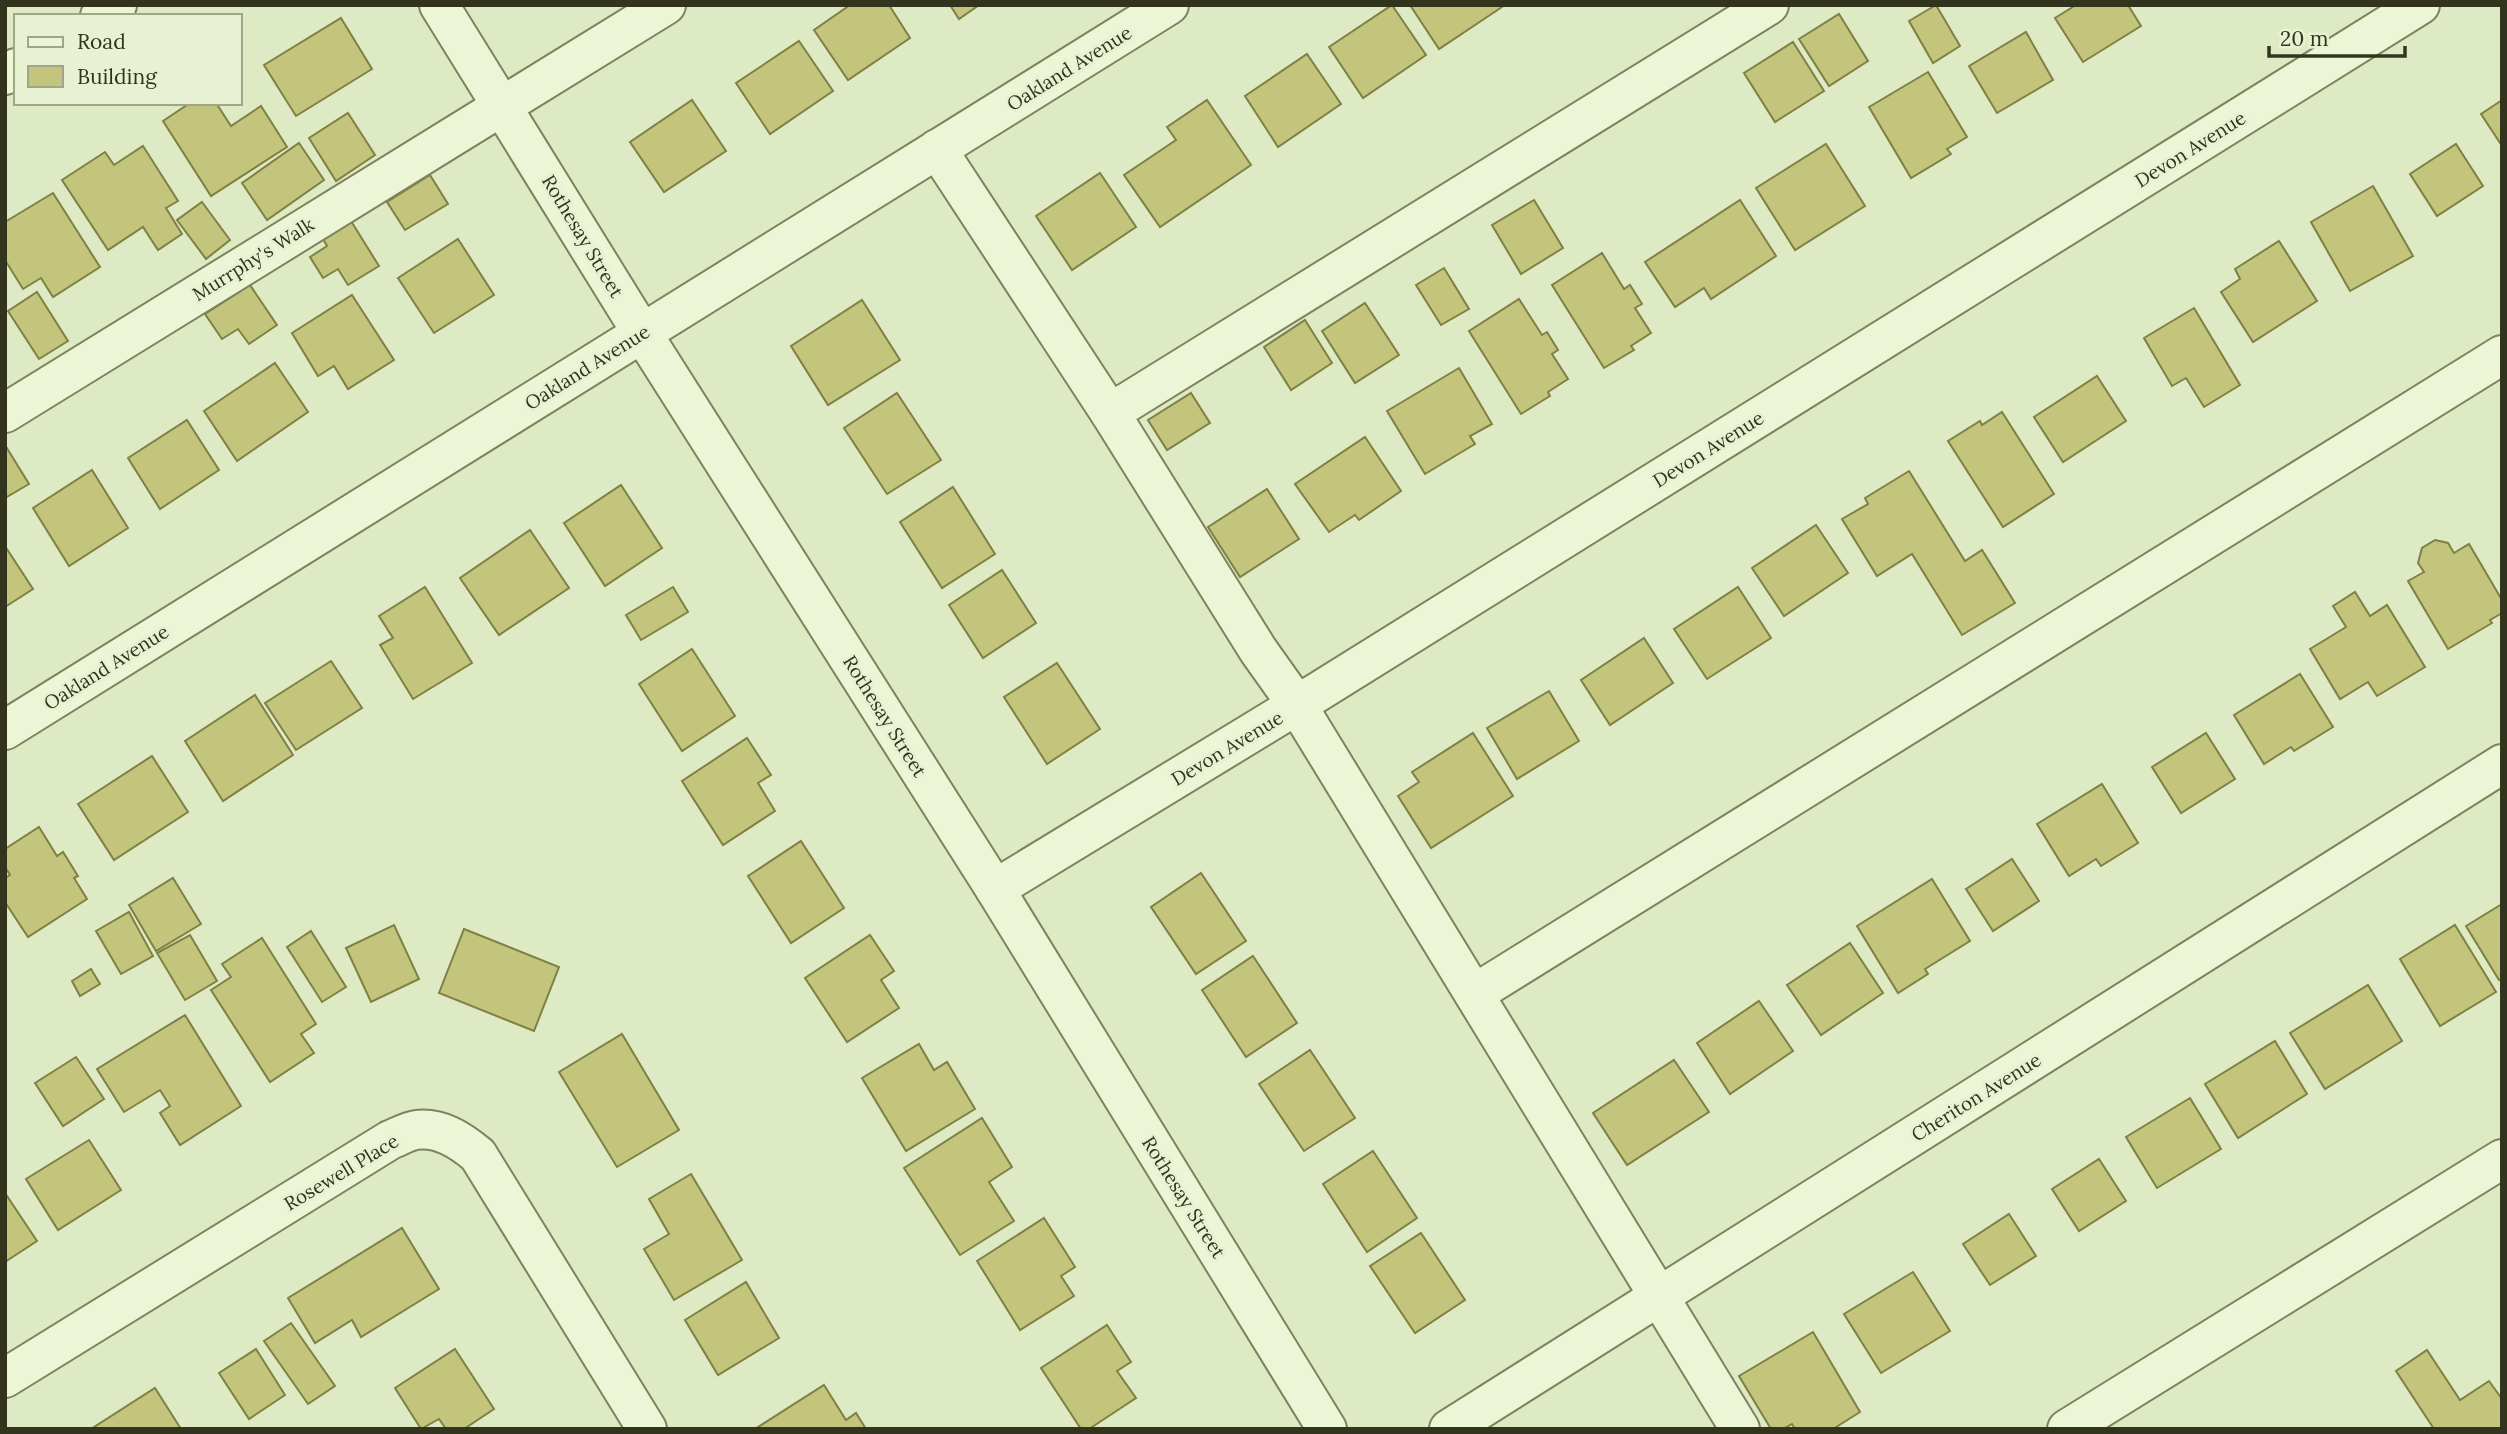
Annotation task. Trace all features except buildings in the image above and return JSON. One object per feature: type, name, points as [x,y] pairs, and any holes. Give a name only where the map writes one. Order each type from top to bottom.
[{"type":"street","name":"Rothesay Street","points":[[439,5],[642,332],[995,889],[1327,1429]]},
{"type":"street","name":"Murrphy's Walk","points":[[5,413],[666,5]]},
{"type":"street","name":"Oakland Avenue","points":[[5,730],[1169,5]]},
{"type":"street","points":[[1110,413],[1769,5]]},
{"type":"street","name":"Devon Avenue","points":[[995,889],[1297,705],[2420,5]]},
{"type":"street","points":[[937,149],[1110,413],[1258,650],[1297,705],[1740,1429]]},
{"type":"street","points":[[1474,994],[2502,355]]},
{"type":"street","name":"Cheriton Avenue","points":[[1449,1429],[2502,764]]},
{"type":"street","name":"Rosewell Place","points":[[5,1378],[390,1140],[416,1130],[439,1131],[461,1141],[478,1155],[647,1429]]},
{"type":"street","points":[[2067,1429],[2502,1159]]}]
